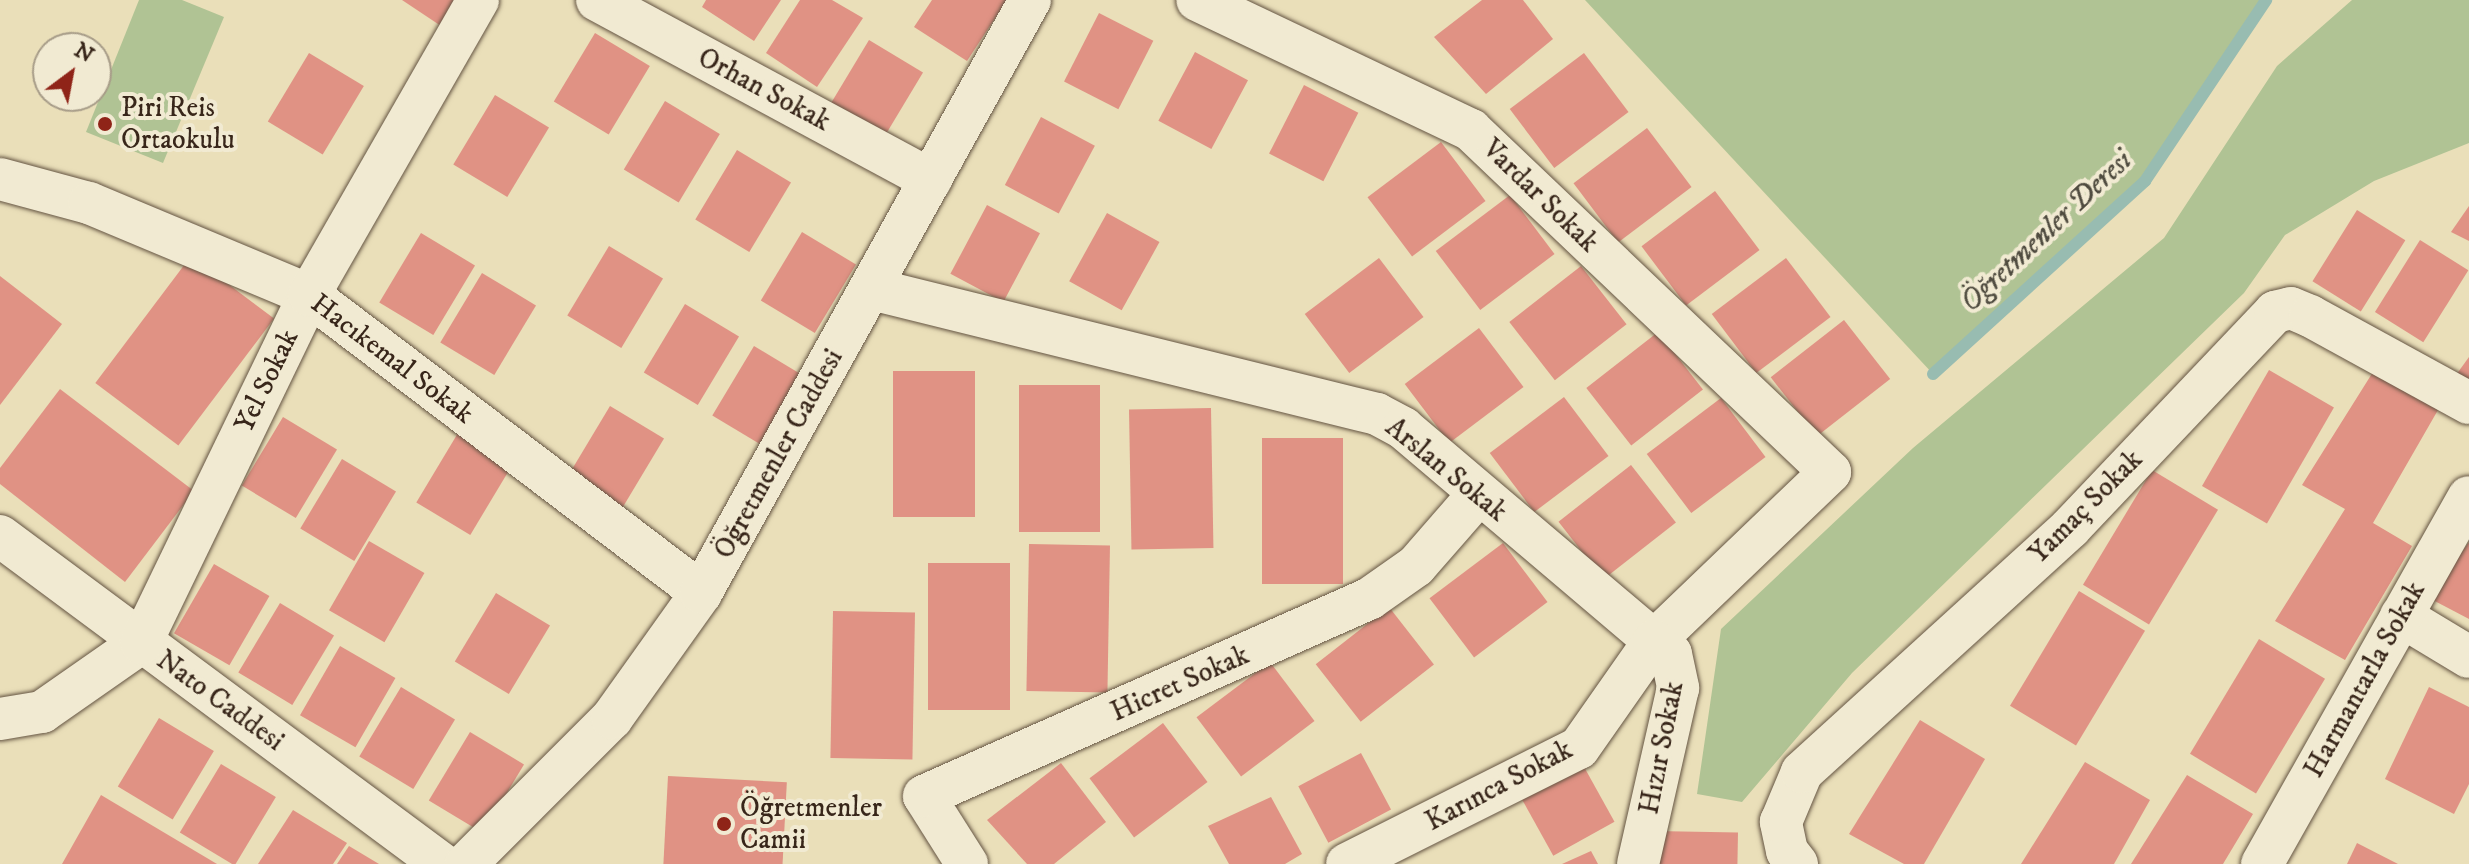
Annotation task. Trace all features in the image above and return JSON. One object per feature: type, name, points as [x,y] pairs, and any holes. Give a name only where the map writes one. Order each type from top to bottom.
[{"type":"street","name":"Yel Sokak","points":[[141,643],[309,295],[478,0]]},
{"type":"street","name":"Orhan Sokak","points":[[597,0],[931,180]]},
{"type":"street","name":"Öğretmenler Caddesi","points":[[466,864],[612,718],[701,593],[1030,0]]},
{"type":"street","name":"Vardar Sokak","points":[[1197,0],[1471,130],[1830,472],[1654,641]]},
{"type":"street","name":"Hacıkemal Sokak","points":[[6,172],[89,203],[309,295],[701,593]]},
{"type":"street","name":"Arslan Sokak","points":[[872,289],[1349,404],[1403,428],[1478,495],[1654,641]]},
{"type":"street","name":"Yamaç Sokak","points":[[1797,864],[1787,851],[1781,822],[1802,772],[2070,528],[2275,312],[2291,308],[2310,316],[2469,403]]},
{"type":"street","name":"Hicret Sokak","points":[[967,864],[924,796],[1369,599],[1416,566],[1478,495]]},
{"type":"street","name":"Harmantarla Sokak","points":[[2262,864],[2469,497]]},
{"type":"street","name":"Nato Caddesi","points":[[0,536],[442,864]]},
{"type":"street","points":[[2401,616],[2469,657]]},
{"type":"street","name":"Karınca Sokak","points":[[1347,864],[1579,748],[1654,641]]},
{"type":"street","name":"Hızır Sokak","points":[[1638,864],[1678,688],[1671,654],[1654,641]]},
{"type":"street","points":[[0,719],[42,712],[141,643]]},
{"type":"green space","points":[[139,0],[182,0],[224,17],[163,163],[86,132],[94,112],[112,112],[112,67]]},
{"type":"green space","points":[[1585,0],[2266,0],[2145,181],[1933,374]]},
{"type":"green space","points":[[2352,0],[2469,0],[2469,143],[2374,181],[2285,235],[2244,293],[1852,673],[1742,802],[1697,794],[1721,629],[1913,448],[2164,238],[2277,66]]},
{"type":"building","points":[[402,0],[458,0],[441,26]]},
{"type":"building","points":[[706,0],[781,0],[754,41],[702,7]]},
{"type":"building","points":[[800,0],[832,0],[863,18],[817,87],[766,53]]},
{"type":"building","points":[[932,0],[1007,0],[967,61],[914,27]]},
{"type":"building","points":[[1482,0],[1523,0],[1553,39],[1486,94],[1434,37]]},
{"type":"building","points":[[1099,13],[1153,41],[1118,109],[1064,82]]},
{"type":"building","points":[[595,33],[650,66],[609,135],[554,102]]},
{"type":"building","points":[[869,40],[923,72],[882,141],[828,109]]},
{"type":"building","points":[[1195,52],[1248,80],[1211,149],[1158,121]]},
{"type":"building","points":[[309,53],[364,86],[323,155],[268,122]]},
{"type":"building","points":[[1584,53],[1629,112],[1554,168],[1510,109]]},
{"type":"building","points":[[1304,85],[1358,113],[1323,181],[1269,154]]},
{"type":"building","points":[[495,95],[549,127],[507,197],[453,164]]},
{"type":"building","points":[[665,101],[720,134],[679,203],[624,170]]},
{"type":"building","points":[[1041,117],[1095,146],[1059,214],[1005,185]]},
{"type":"building","points":[[1647,128],[1692,187],[1618,242],[1574,183]]},
{"type":"building","points":[[1441,142],[1486,201],[1412,256],[1368,197]]},
{"type":"building","points":[[737,150],[791,182],[749,252],[695,219]]},
{"type":"building","points":[[1715,191],[1760,250],[1686,305],[1642,246]]},
{"type":"building","points":[[1510,195],[1555,254],[1480,310],[1436,251]]},
{"type":"building","points":[[987,205],[1040,233],[1003,302],[950,274]]},
{"type":"building","points":[[2469,206],[2469,241],[2451,232]]},
{"type":"building","points":[[2357,210],[2405,240],[2361,311],[2312,281]]},
{"type":"building","points":[[1107,213],[1159,242],[1122,310],[1069,281]]},
{"type":"building","points":[[802,232],[856,264],[815,333],[761,301]]},
{"type":"building","points":[[421,233],[475,265],[433,335],[379,302]]},
{"type":"building","points":[[2420,240],[2468,270],[2423,342],[2375,312]]},
{"type":"building","points":[[609,246],[663,278],[621,348],[567,315]]},
{"type":"building","points":[[191,256],[274,319],[178,446],[95,383]]},
{"type":"building","points":[[1379,258],[1424,317],[1349,373],[1305,314]]},
{"type":"building","points":[[1786,258],[1831,317],[1756,373],[1712,314]]},
{"type":"building","points":[[1581,266],[1627,324],[1555,380],[1509,322]]},
{"type":"building","points":[[482,273],[536,305],[494,375],[440,342]]},
{"type":"building","points":[[0,276],[62,324],[0,405]]},
{"type":"building","points":[[685,304],[739,336],[698,405],[644,373]]},
{"type":"building","points":[[1844,320],[1890,379],[1817,436],[1771,377]]},
{"type":"building","points":[[1479,328],[1524,387],[1449,443],[1405,384]]},
{"type":"building","points":[[1658,332],[1703,390],[1631,446],[1586,388]]},
{"type":"building","points":[[754,346],[808,378],[766,448],[712,415]]},
{"type":"building","points":[[2469,357],[2469,382],[2456,375]]},
{"type":"building","points":[[2269,370],[2334,408],[2267,524],[2202,486]]},
{"type":"building","points":[[893,371],[975,371],[975,517],[893,517]]},
{"type":"building","points":[[2373,372],[2438,410],[2373,523],[2412,546],[2345,660],[2275,621],[2345,509],[2302,485]]},
{"type":"building","points":[[1019,385],[1100,385],[1100,532],[1019,532]]},
{"type":"building","points":[[60,389],[194,491],[125,582],[0,484],[0,468]]},
{"type":"building","points":[[1564,397],[1609,456],[1534,512],[1490,453]]},
{"type":"building","points":[[1721,398],[1766,457],[1691,513],[1647,454]]},
{"type":"building","points":[[610,406],[664,438],[622,508],[568,475]]},
{"type":"building","points":[[1211,408],[1213,548],[1131,549],[1129,409]]},
{"type":"building","points":[[283,417],[337,449],[296,518],[242,486]]},
{"type":"building","points":[[458,433],[512,465],[470,535],[416,502]]},
{"type":"building","points":[[1262,438],[1343,438],[1343,584],[1262,584]]},
{"type":"building","points":[[342,459],[396,491],[354,561],[300,528]]},
{"type":"building","points":[[1631,465],[1676,523],[1603,579],[1559,522]]},
{"type":"building","points":[[2152,470],[2218,510],[2149,625],[2083,585]]},
{"type":"building","points":[[369,541],[424,573],[384,642],[329,610]]},
{"type":"building","points":[[2469,542],[2469,619],[2429,598]]},
{"type":"building","points":[[1503,543],[1548,602],[1474,657],[1430,598]]},
{"type":"building","points":[[1029,544],[1110,545],[1107,692],[1026,691]]},
{"type":"building","points":[[928,563],[1010,563],[1010,710],[928,710]]},
{"type":"building","points":[[214,564],[269,596],[229,665],[174,633]]},
{"type":"building","points":[[2079,591],[2145,631],[2076,746],[2010,706]]},
{"type":"building","points":[[496,593],[550,625],[509,694],[455,662]]},
{"type":"building","points":[[280,603],[334,635],[292,705],[238,672]]},
{"type":"building","points":[[1389,607],[1434,665],[1361,722],[1316,664]]},
{"type":"building","points":[[833,611],[915,612],[912,759],[830,758]]},
{"type":"building","points":[[2259,639],[2325,679],[2256,794],[2190,754]]},
{"type":"building","points":[[340,646],[395,678],[355,747],[300,715]]},
{"type":"building","points":[[1270,662],[1315,721],[1241,776],[1197,717]]},
{"type":"building","points":[[401,687],[455,719],[413,789],[359,756]]},
{"type":"building","points":[[2429,687],[2469,707],[2469,784],[2454,814],[2385,779]]},
{"type":"building","points":[[159,718],[214,751],[173,820],[118,787]]},
{"type":"building","points":[[1920,720],[1985,759],[1924,864],[1904,864],[1849,834]]},
{"type":"building","points":[[1163,723],[1208,782],[1134,837],[1090,778]]},
{"type":"building","points":[[470,732],[524,764],[483,833],[429,801]]},
{"type":"building","points":[[1361,753],[1391,810],[1328,843],[1298,786]]},
{"type":"building","points":[[2085,762],[2150,800],[2114,864],[2021,864]]},
{"type":"building","points":[[1061,763],[1106,822],[1054,864],[1027,864],[987,820]]},
{"type":"building","points":[[221,764],[276,797],[236,864],[180,833]]},
{"type":"building","points":[[1583,765],[1615,822],[1553,856],[1522,799]]},
{"type":"building","points":[[2187,775],[2253,814],[2223,864],[2131,864]]},
{"type":"building","name":"Öğretmenler Camii","points":[[668,776],[787,782],[783,864],[663,864]]},
{"type":"building","points":[[101,795],[217,864],[62,864]]},
{"type":"building","points":[[1271,797],[1302,854],[1285,864],[1229,864],[1208,826]]},
{"type":"building","points":[[293,810],[347,843],[333,864],[258,864]]},
{"type":"building","points":[[1654,831],[1738,832],[1737,864],[1653,864]]},
{"type":"building","points":[[2357,843],[2398,864],[2347,864]]},
{"type":"building","points":[[349,846],[379,864],[337,864]]},
{"type":"building","points":[[1591,851],[1598,864],[1562,864]]},
{"type":"waterway","name":"Öğretmenler Deresi","points":[[1933,374],[2145,181],[2266,0]]},
{"type":"place","name":"Piri Reis Ortaokulu","points":[[105,124]]},
{"type":"place","name":"Öğretmenler Camii","points":[[724,824]]}]
